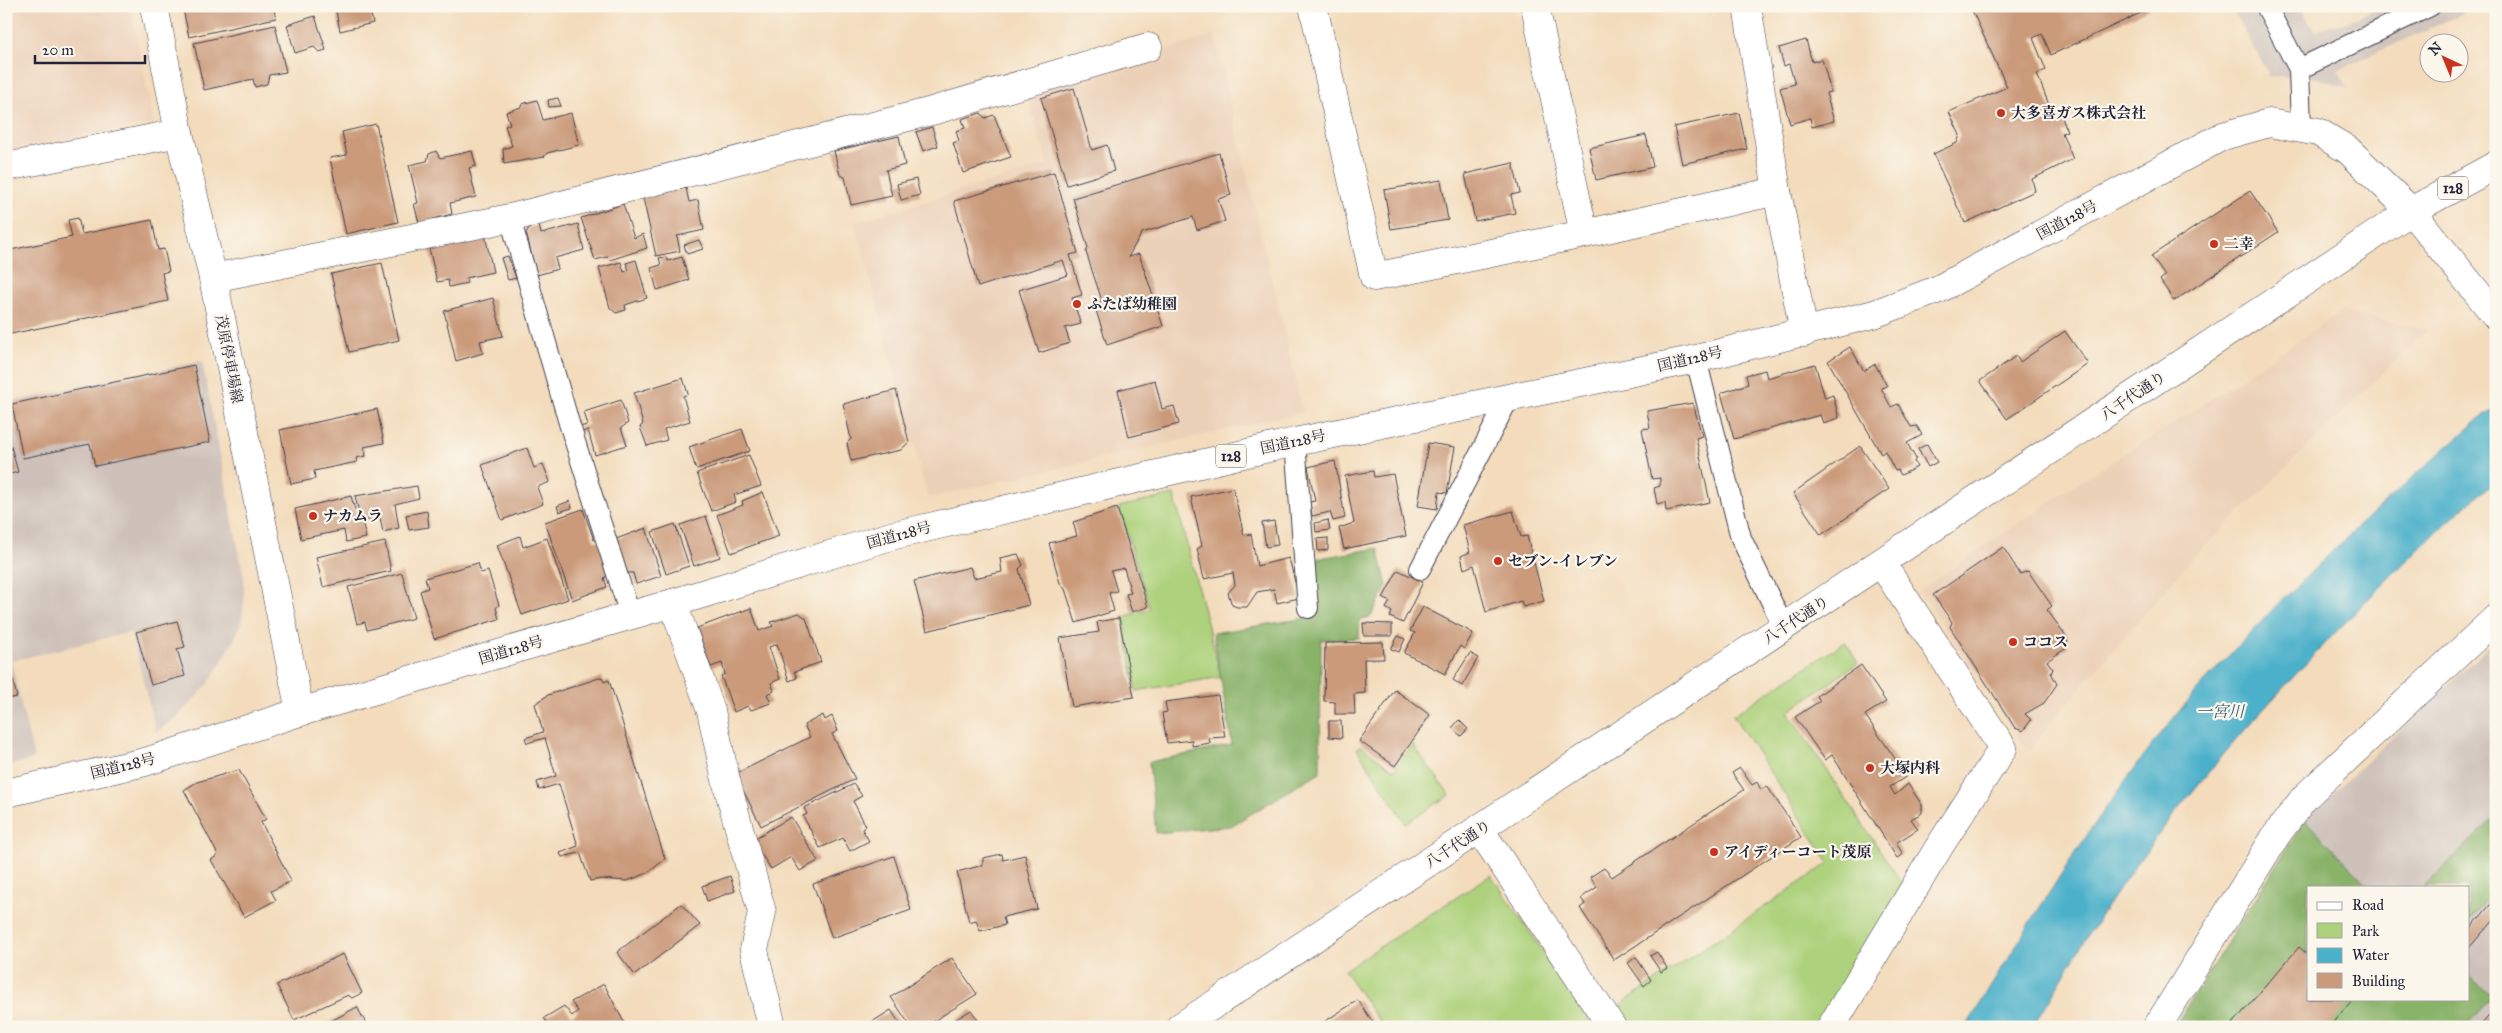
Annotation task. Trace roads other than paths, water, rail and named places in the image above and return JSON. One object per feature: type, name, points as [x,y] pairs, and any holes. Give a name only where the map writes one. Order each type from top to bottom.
[{"type":"main road","name":"茂原停車場線","points":[[154,6],[179,133],[213,278],[300,712]]},
{"type":"main road","points":[[1313,6],[1374,277],[1584,234],[1777,191]]},
{"type":"main road","points":[[1535,6],[1584,234]]},
{"type":"main road","points":[[1746,6],[1777,191],[1804,333]]},
{"type":"main road","points":[[213,278],[510,218],[932,111],[1148,47]]},
{"type":"main road","name":"国道128号","points":[[6,793],[145,762],[300,712],[673,603],[891,536],[1295,442],[1696,359],[1874,314],[1939,289],[2223,136],[2269,123],[2301,127],[2318,132],[2348,150],[2411,211],[2493,312]]},
{"type":"main road","points":[[6,167],[179,133]]},
{"type":"main road","name":"128","points":[[2411,211],[2496,165]]},
{"type":"main road","name":"八千代通り","points":[[1180,1027],[1882,564],[2411,211]]},
{"type":"main road","points":[[1831,1027],[1939,847],[2003,748],[1882,564]]},
{"type":"main road","points":[[673,603],[711,711],[726,780],[762,912],[754,950],[772,1027]]},
{"type":"main road","points":[[2157,1027],[2277,834],[2304,798],[2496,618]]},
{"type":"main road","points":[[1480,830],[1612,1027]]},
{"type":"lane","points":[[2266,6],[2299,69],[2301,127]]},
{"type":"lane","points":[[2299,69],[2430,6]]},
{"type":"lane","points":[[510,218],[569,423],[630,615]]},
{"type":"lane","points":[[1696,359],[1741,538],[1784,628]]},
{"type":"lane","points":[[1420,569],[1509,398]]},
{"type":"lane","points":[[1295,442],[1308,608]]},
{"type":"water","name":"一宮川","points":[[2496,407],[2496,481],[2415,552],[2377,590],[2306,663],[2211,769],[2152,843],[2098,920],[2033,1027],[1966,1027],[2047,896],[2104,810],[2166,727],[2199,688],[2266,617],[2336,548],[2444,449],[2481,417]]},
{"type":"place","name":"大多喜ガス株式会社","points":[[2001,113]]},
{"type":"place","name":"二幸","points":[[2214,244]]},
{"type":"place","name":"ふたば幼稚園","points":[[1077,304]]},
{"type":"place","name":"ナカムラ","points":[[313,516]]},
{"type":"place","name":"セブン-イレブン","points":[[1498,561]]},
{"type":"place","name":"ココス","points":[[2013,642]]},
{"type":"place","name":"大塚内科","points":[[1870,768]]},
{"type":"place","name":"アイディーコート茂原","points":[[1714,852]]}]
